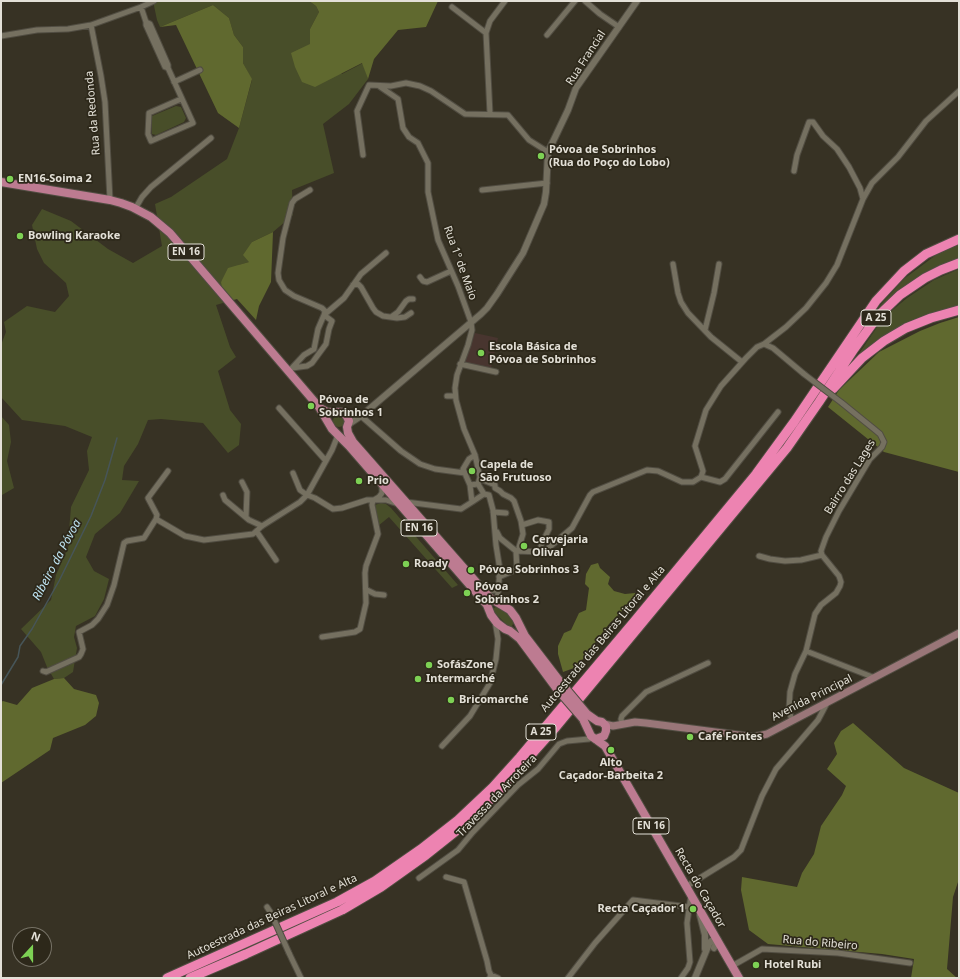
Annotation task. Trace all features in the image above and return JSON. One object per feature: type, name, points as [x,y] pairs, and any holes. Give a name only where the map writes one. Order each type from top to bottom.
[{"type":"highway","name":"Autoestrada das Beiras Litoral e Alta","points":[[167,978],[337,902],[375,882],[458,820],[493,787],[525,751],[756,474],[794,422],[876,301],[904,271],[926,254],[959,240]]},
{"type":"highway","name":"Autoestrada das Beiras Litoral e Alta","points":[[190,978],[342,910],[381,887],[426,855],[464,824],[498,792],[556,727],[787,448],[878,316],[912,286],[941,270],[959,263]]},
{"type":"highway","points":[[820,402],[862,358],[884,341],[906,328],[931,318],[959,310]]},
{"type":"main road","name":"EN 16","points":[[2,182],[110,200],[135,209],[151,217],[170,233],[290,369],[319,407],[332,429],[382,484],[418,515],[484,592],[497,603],[510,610],[525,636],[559,686]]},
{"type":"main road","points":[[319,407],[326,412],[341,412],[346,415]]},
{"type":"main road","points":[[328,423],[329,417],[334,412]]},
{"type":"main road","name":"EN 16","points":[[346,415],[348,418],[348,433],[353,442],[487,605],[494,619],[520,639],[585,717],[597,735]]},
{"type":"main road","points":[[336,433],[342,432],[348,426]]},
{"type":"main road","points":[[489,610],[491,605],[497,603]]},
{"type":"main road","points":[[509,631],[515,628],[517,623]]},
{"type":"main road","name":"Avenida Principal","points":[[600,722],[610,725],[635,722],[646,723],[754,737],[767,734],[959,633]]},
{"type":"main road","name":"EN 16","points":[[585,717],[600,722]]},
{"type":"main road","points":[[600,722],[607,729],[597,735],[592,723],[600,722]]},
{"type":"main road","points":[[597,735],[620,725]]},
{"type":"main road","name":"Recta do Caçador","points":[[597,735],[605,746],[689,890],[693,906],[718,940],[739,978]]},
{"type":"street","points":[[1,36],[37,30],[68,29],[91,25],[154,1]]},
{"type":"street","points":[[490,114],[486,33],[490,21],[505,1]]},
{"type":"street","points":[[548,35],[575,1]]},
{"type":"street","points":[[585,1],[600,14],[619,27]]},
{"type":"street","name":"Rua Francial","points":[[548,152],[568,110],[576,88],[637,1]]},
{"type":"street","points":[[141,7],[146,22],[150,24],[168,68],[182,99],[192,123],[151,141],[148,134],[149,113],[182,99]]},
{"type":"street","points":[[452,8],[486,33]]},
{"type":"street","name":"Rua da Redonda","points":[[91,25],[101,76],[107,129],[110,200]]},
{"type":"street","points":[[174,82],[200,70]]},
{"type":"street","points":[[348,426],[469,326],[487,308],[523,253],[544,204],[547,183],[548,152],[529,140],[508,115],[465,114],[420,86],[406,83],[379,86],[369,85],[358,111],[363,155]]},
{"type":"street","name":"Rua 1° de Maio","points":[[379,86],[398,99],[403,128],[410,137],[418,143],[428,163],[428,192],[438,240],[451,271],[469,326]]},
{"type":"street","points":[[495,530],[500,538],[518,551],[542,552],[554,544],[572,528],[593,492],[647,470],[658,471],[682,482],[693,482],[701,477],[703,471],[695,446],[706,410],[721,386],[757,347],[764,344],[786,327],[806,308],[826,283],[839,259],[863,199],[872,183],[898,157],[926,121],[959,91]]},
{"type":"street","points":[[794,171],[797,155],[809,122],[813,122],[823,136],[837,149],[849,167],[860,188],[863,199]]},
{"type":"street","points":[[135,209],[142,197],[151,187],[211,138]]},
{"type":"street","points":[[482,190],[547,183]]},
{"type":"street","points":[[290,369],[307,366],[312,363],[326,344],[332,321],[324,315],[325,311],[322,308],[294,296],[285,290],[278,274],[283,238],[292,203],[295,199],[310,190]]},
{"type":"street","points":[[290,369],[304,355],[314,349],[318,329],[324,315],[344,298],[361,274],[386,253]]},
{"type":"street","points":[[673,264],[678,293],[681,302],[688,313],[711,337],[742,362]]},
{"type":"street","points":[[705,330],[719,264]]},
{"type":"street","points":[[420,277],[423,281],[427,282],[451,271]]},
{"type":"street","points":[[353,285],[358,284],[376,312],[382,316],[405,317],[410,313]]},
{"type":"street","points":[[390,317],[395,316],[406,301],[413,299]]},
{"type":"street","points":[[469,326],[468,345],[460,364],[456,381],[455,396],[464,429],[475,454],[480,477],[478,484]]},
{"type":"street","name":"Bairro das Lages","points":[[764,344],[773,348],[874,429],[880,434],[884,442],[882,447],[870,459],[839,511],[826,537],[821,551],[822,555]]},
{"type":"street","points":[[460,364],[496,372]]},
{"type":"street","points":[[447,396],[455,396]]},
{"type":"street","points":[[279,408],[326,461]]},
{"type":"street","points":[[701,477],[720,482],[725,479],[778,412]]},
{"type":"street","points":[[346,415],[353,418],[360,416]]},
{"type":"street","points":[[360,416],[401,451],[420,464],[435,470],[465,472]]},
{"type":"street","points":[[156,519],[185,536],[204,540],[250,535],[257,532],[262,526],[300,502],[307,495],[332,450],[336,433]]},
{"type":"street","points":[[332,450],[336,446],[342,444],[349,446]]},
{"type":"street","points":[[472,502],[470,485],[463,469],[469,459],[475,454]]},
{"type":"street","points":[[43,671],[46,672],[79,657],[82,654],[83,649],[78,632],[92,625],[107,605],[114,585],[124,543],[127,541],[144,538],[156,519],[157,515],[148,498],[168,472]]},
{"type":"street","points":[[293,473],[300,490],[333,509],[338,509],[361,501],[386,500],[461,509],[487,495],[495,488]]},
{"type":"street","points":[[480,477],[483,480],[495,485],[495,488],[514,501],[522,525],[523,536],[518,551],[517,569],[499,577]]},
{"type":"street","points":[[242,482],[247,492],[248,499],[246,517]]},
{"type":"street","points":[[373,500],[379,497],[382,493],[382,484]]},
{"type":"street","points":[[470,485],[478,484]]},
{"type":"street","points":[[478,484],[487,495],[493,512],[500,570],[497,603]]},
{"type":"street","points":[[223,495],[225,500],[246,517],[262,526]]},
{"type":"street","points":[[322,637],[358,631],[360,628],[365,610],[367,590],[365,573],[366,566],[378,534],[372,505],[373,500]]},
{"type":"street","points":[[418,515],[420,508],[424,505]]},
{"type":"street","points":[[493,512],[506,513]]},
{"type":"street","points":[[522,525],[538,520],[549,522],[549,529],[541,545],[542,552]]},
{"type":"street","points":[[257,532],[276,560]]},
{"type":"street","points":[[759,556],[770,559],[800,560],[822,555],[839,576],[841,582],[836,593],[821,605],[815,614],[806,651],[795,674],[790,692],[789,706],[792,720]]},
{"type":"street","points":[[367,590],[375,594],[384,595]]},
{"type":"street","points":[[484,592],[498,590]]},
{"type":"street","points":[[442,746],[473,712],[490,683],[496,659],[498,639],[494,619]]},
{"type":"street","points":[[498,639],[509,631]]},
{"type":"street","points":[[806,651],[875,678]]},
{"type":"street","points":[[620,725],[622,716],[646,692],[708,663]]},
{"type":"street","points":[[689,890],[734,857],[741,850],[762,796],[776,769],[818,720],[827,703]]},
{"type":"street","points":[[814,710],[818,720]]},
{"type":"street","name":"Travessa da Arroteira","points":[[419,878],[458,850],[518,785],[538,769],[559,744],[567,741],[589,739],[597,735]]},
{"type":"street","points":[[446,877],[464,882],[490,977],[498,978]]},
{"type":"street","points":[[568,978],[595,943],[633,900],[693,906]]},
{"type":"street","points":[[693,906],[704,931],[706,952]]},
{"type":"street","points":[[681,978],[688,968],[690,954],[687,937],[687,923],[693,906]]},
{"type":"street","points":[[267,907],[301,978]]},
{"type":"street","points":[[706,952],[714,948],[718,940]]},
{"type":"street","points":[[688,968],[697,975],[711,941],[718,940]]},
{"type":"street","points":[[714,948],[724,952]]},
{"type":"street","name":"Rua do Ribeiro","points":[[732,966],[762,949],[838,953],[910,963]]},
{"type":"shaded area","name":"Escola Básica de Póvoa de Sobrinhos","points":[[475,333],[498,338],[491,368],[464,362]]},
{"type":"green space","points":[[153,1],[309,1],[316,6],[319,12],[310,29],[310,44],[342,74],[363,63],[368,79],[349,104],[323,124],[334,173],[292,190],[293,215],[273,232],[252,242],[249,262],[239,265],[221,282],[223,303],[216,305],[230,347],[236,357],[218,371],[230,410],[241,424],[239,445],[228,453],[203,423],[161,419],[148,420],[138,444],[124,466],[122,480],[139,481],[120,513],[95,534],[86,557],[94,571],[109,579],[104,599],[95,616],[76,626],[74,637],[77,648],[73,672],[64,678],[54,679],[41,652],[21,629],[51,600],[56,575],[70,543],[69,531],[71,507],[89,470],[87,451],[92,437],[65,426],[22,420],[1,397],[1,345],[6,332],[4,322],[27,306],[55,312],[69,296],[66,283],[44,263],[37,249],[32,225],[42,209],[71,221],[108,249],[133,263],[162,246],[155,204],[171,197],[227,159],[239,128],[252,80],[243,63],[243,47],[234,35],[229,18],[213,5],[160,27]]},
{"type":"green space","points":[[309,1],[438,1],[426,27],[398,30],[374,59],[368,79],[362,63],[315,87],[302,82],[295,67],[291,53],[310,44],[310,29],[319,12],[316,6]]},
{"type":"green space","points":[[213,5],[229,18],[234,35],[243,47],[243,63],[252,79],[239,128],[218,113],[176,25],[160,27]]},
{"type":"green space","points":[[176,106],[181,107],[186,118],[184,122],[156,135],[152,134],[152,116]]},
{"type":"green space","points":[[273,232],[271,282],[259,306],[256,320],[237,299],[223,303],[221,282],[228,268],[249,262],[243,255],[252,242]]},
{"type":"green space","points":[[959,243],[959,260],[907,285],[869,320],[905,278],[936,255]]},
{"type":"green space","points":[[959,269],[959,307],[938,312],[849,368],[884,317],[907,298],[934,280]]},
{"type":"green space","points":[[959,317],[959,472],[884,452],[828,407],[839,390],[879,352],[920,331]]},
{"type":"green space","points":[[337,415],[341,415],[345,421],[341,427],[337,427],[333,423],[333,419]]},
{"type":"green space","points":[[1,416],[9,425],[11,442],[7,461],[14,488],[2,495],[1,499]]},
{"type":"green space","points":[[381,503],[386,504],[391,508],[458,585],[452,588],[389,517],[378,526],[375,505]]},
{"type":"green space","points":[[598,563],[600,568],[610,577],[608,584],[614,591],[625,594],[635,593],[636,597],[609,624],[583,659],[574,668],[563,672],[558,654],[558,646],[564,633],[571,630],[579,613],[586,610],[589,588],[585,584],[586,574],[591,565]]},
{"type":"green space","points":[[497,606],[507,613],[514,622],[512,626],[508,626],[494,612],[493,609]]},
{"type":"green space","points":[[64,678],[74,689],[96,695],[99,703],[96,716],[85,725],[53,738],[50,750],[1,783],[1,702],[3,701],[17,705],[32,688],[54,679]]},
{"type":"green space","points":[[853,723],[904,768],[959,793],[959,879],[953,897],[947,969],[957,978],[911,978],[914,959],[882,954],[768,944],[749,930],[741,890],[742,877],[797,887],[802,873],[814,854],[821,826],[842,795],[846,786],[827,769],[837,754],[834,743],[841,731]]},
{"type":"waterway","name":"Ribeiro da Póvoa","points":[[1,685],[18,657],[20,646],[32,629],[59,581],[91,516],[105,480],[117,438]]},
{"type":"place","name":"Póvoa de Sobrinhos (Rua do Poço do Lobo)","points":[[541,156]]},
{"type":"place","name":"EN16-Soima 2","points":[[10,179]]},
{"type":"place","name":"Bowling Karaoke","points":[[20,236]]},
{"type":"place","name":"Escola Básica de Póvoa de Sobrinhos","points":[[481,353]]},
{"type":"place","name":"Póvoa de Sobrinhos 1","points":[[311,406]]},
{"type":"place","name":"Capela de São Frutuoso","points":[[472,471]]},
{"type":"place","name":"Prio","points":[[359,481]]},
{"type":"place","name":"Cervejaria Olival","points":[[524,546]]},
{"type":"place","name":"Roady","points":[[406,564]]},
{"type":"place","name":"Póvoa Sobrinhos 3","points":[[471,570]]},
{"type":"place","name":"Póvoa Sobrinhos 2","points":[[467,593]]},
{"type":"place","name":"SofásZone","points":[[429,665]]},
{"type":"place","name":"Intermarché","points":[[418,679]]},
{"type":"place","name":"Bricomarché","points":[[451,700]]},
{"type":"place","name":"Café Fontes","points":[[690,737]]},
{"type":"place","name":"Alto Caçador-Barbeita 2","points":[[611,750]]},
{"type":"place","name":"Recta Caçador 1","points":[[693,909]]},
{"type":"place","name":"Hotel Rubi","points":[[756,965]]}]
